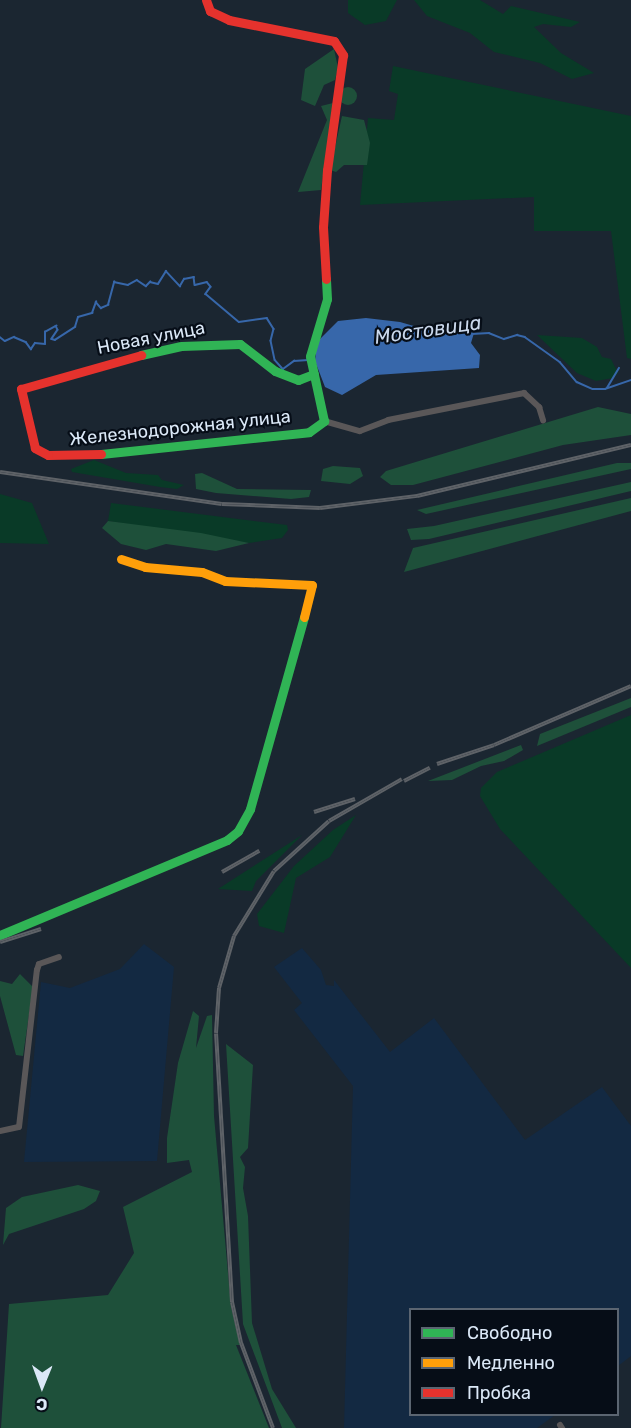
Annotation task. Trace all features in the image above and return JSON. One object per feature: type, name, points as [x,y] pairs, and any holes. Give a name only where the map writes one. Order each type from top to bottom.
[{"type":"street","points":[[206,0],[210,11],[229,20],[334,41],[343,55],[338,109],[327,170],[323,227],[327,299],[325,316],[311,345],[314,374],[324,406],[324,421],[360,431],[398,417],[524,393],[539,407],[543,420]]},
{"type":"street","name":"Новая улица","points":[[48,455],[35,448],[21,389],[100,364],[181,346],[225,342],[240,344],[287,376],[305,380],[314,374]]},
{"type":"street","name":"Железнодорожная улица","points":[[48,455],[77,457],[315,429],[324,421]]},
{"type":"street","points":[[0,935],[90,900],[238,831],[250,809],[290,678],[312,585],[225,581],[202,572],[146,567],[139,562],[121,559]]},
{"type":"street","points":[[0,1131],[20,1127],[37,970],[39,964],[59,957]]},
{"type":"shaded area","points":[[144,944],[174,967],[157,1161],[24,1162],[41,982],[70,988],[120,969]]},
{"type":"shaded area","points":[[302,948],[321,970],[326,985],[334,986],[334,980],[390,1052],[434,1018],[525,1140],[602,1087],[631,1126],[631,1356],[619,1365],[619,1308],[409,1308],[409,1416],[554,1416],[537,1428],[344,1428],[353,1086],[294,1010],[302,1003],[274,967]]},
{"type":"green space","points":[[348,0],[397,0],[386,21],[365,25],[348,13]]},
{"type":"green space","points":[[414,0],[480,0],[503,14],[511,6],[580,22],[571,27],[543,24],[534,27],[561,53],[594,73],[572,79],[540,63],[494,52],[470,33],[427,16]]},
{"type":"green space","points":[[334,49],[338,68],[335,80],[324,85],[315,106],[301,100],[305,69]]},
{"type":"green space","points":[[393,66],[631,116],[631,359],[627,358],[611,231],[534,231],[534,197],[360,205],[368,118],[394,120],[398,94],[389,91]]},
{"type":"green space","points":[[348,87],[354,90],[357,96],[354,102],[348,105],[342,102],[339,96],[342,90]]},
{"type":"green space","points":[[333,103],[321,190],[298,192],[327,120],[321,106]]},
{"type":"green space","points":[[342,116],[364,120],[370,143],[367,165],[344,165],[336,172],[330,170]]},
{"type":"green space","points":[[537,335],[582,338],[597,347],[602,357],[611,359],[618,373],[613,378],[596,381],[577,373]]},
{"type":"green space","points":[[598,407],[631,414],[631,435],[563,445],[413,485],[391,485],[380,477],[386,471]]},
{"type":"green space","points":[[94,460],[126,473],[158,475],[162,480],[184,485],[177,489],[72,472],[71,469]]},
{"type":"green space","points":[[617,463],[631,463],[631,469],[426,514],[417,510]]},
{"type":"green space","points":[[333,466],[360,468],[363,476],[350,484],[321,481],[323,469]]},
{"type":"green space","points":[[202,473],[237,489],[311,490],[309,497],[291,499],[216,493],[196,489],[195,474]]},
{"type":"green space","points":[[631,482],[631,491],[429,539],[411,540],[407,529],[434,526]]},
{"type":"green space","points":[[0,494],[32,503],[49,544],[0,543]]},
{"type":"green space","points":[[631,498],[631,511],[404,572],[413,548]]},
{"type":"green space","points":[[111,503],[287,525],[288,530],[282,538],[249,543],[108,521]]},
{"type":"green space","points":[[108,521],[201,533],[249,543],[216,551],[166,544],[146,550],[121,544],[102,528]]},
{"type":"green space","points":[[631,698],[631,707],[537,746],[540,734]]},
{"type":"green space","points":[[631,715],[631,968],[500,829],[480,796],[481,788],[497,772]]},
{"type":"green space","points":[[521,745],[523,750],[504,761],[481,766],[452,780],[428,781]]},
{"type":"green space","points":[[356,815],[330,857],[296,878],[284,933],[259,926],[257,914],[294,866],[333,830]]},
{"type":"green space","points":[[302,835],[256,881],[252,891],[218,889]]},
{"type":"green space","points":[[20,974],[33,987],[23,1056],[16,1055],[0,996],[0,981],[12,984]]},
{"type":"green space","points":[[193,1011],[199,1016],[196,1048],[207,1016],[212,1015],[214,1116],[231,1307],[240,1345],[236,1345],[269,1428],[1,1428],[9,1304],[108,1295],[134,1253],[123,1207],[192,1172],[189,1160],[167,1163],[167,1138],[178,1063]]},
{"type":"green space","points":[[226,1044],[253,1065],[248,1148],[240,1157],[245,1167],[243,1188],[248,1216],[252,1323],[272,1389],[296,1428],[282,1428],[243,1324]]},
{"type":"green space","points":[[78,1185],[100,1191],[96,1201],[84,1209],[9,1234],[3,1245],[6,1208],[22,1197]]},
{"type":"water","points":[[366,318],[400,322],[438,333],[457,330],[474,333],[471,343],[480,355],[479,368],[376,375],[342,395],[325,387],[315,361],[317,342],[338,321]]},
{"type":"waterway","name":"Мостовица","points":[[0,337],[5,341],[14,337],[26,342],[31,349],[35,343],[45,344],[45,332],[56,326],[58,330],[52,339],[55,340],[75,327],[78,317],[92,313],[96,302],[101,308],[108,305],[114,282],[128,285],[137,280],[146,286],[150,282],[158,284],[166,271],[180,286],[184,279],[194,277],[195,285],[207,282],[211,287],[206,294],[239,322],[267,318],[274,329],[271,341],[275,360],[283,369],[294,361],[308,360]]},
{"type":"waterway","name":"Мостовица","points":[[472,334],[489,333],[504,339],[517,335],[525,337],[560,362],[577,382],[593,389],[605,389],[631,380]]},
{"type":"waterway","points":[[607,388],[619,368]]},
{"type":"railway","points":[[0,472],[222,504],[320,508],[417,496],[631,445]]},
{"type":"railway","points":[[437,764],[494,745],[631,686]]},
{"type":"railway","points":[[404,781],[430,768]]},
{"type":"railway","points":[[273,1428],[241,1343],[232,1302],[216,1033],[219,988],[234,936],[274,871],[329,821],[402,779]]},
{"type":"railway","points":[[314,812],[355,799]]},
{"type":"railway","points":[[222,872],[259,851]]},
{"type":"railway","points":[[0,942],[41,929]]},
{"type":"traffic: fast","points":[[101,454],[309,432],[324,421],[310,356],[327,299],[326,279]]},
{"type":"traffic: fast","points":[[141,355],[181,346],[240,344],[275,371],[298,380],[314,374]]},
{"type":"traffic: fast","points":[[0,935],[227,840],[238,831],[250,809],[304,617]]},
{"type":"traffic: slow","points":[[121,559],[145,567],[202,572],[225,581],[312,585],[304,617]]},
{"type":"traffic: jam","points":[[206,0],[210,11],[229,20],[334,41],[343,55],[327,170],[323,227],[326,279]]},
{"type":"traffic: jam","points":[[101,454],[48,455],[35,448],[21,389],[141,355]]}]
